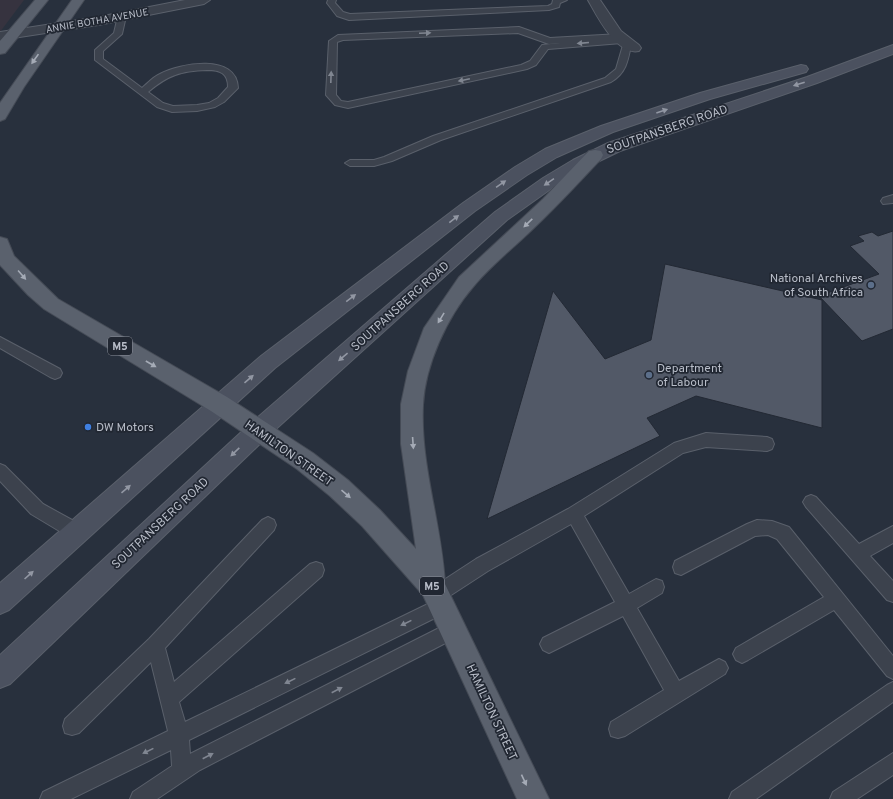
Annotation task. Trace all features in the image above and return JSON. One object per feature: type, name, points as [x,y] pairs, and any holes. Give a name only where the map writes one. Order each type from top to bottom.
[{"type":"main road","points":[[0,50],[6,35],[42,0]]},
{"type":"main road","points":[[0,116],[17,87],[78,0]]},
{"type":"main road","name":"SOUTPANSBERG ROAD","points":[[0,674],[258,431],[501,216],[549,182],[595,155],[646,136],[812,80],[884,52]]},
{"type":"main road","name":"SOUTPANSBERG ROAD","points":[[0,601],[177,445],[219,404],[268,362],[469,206],[521,171],[551,153],[607,129],[705,96],[814,65],[884,52]]},
{"type":"main road","points":[[436,596],[413,444],[412,404],[419,371],[434,328],[466,282],[548,204],[595,155]]},
{"type":"main road","name":"HAMILTON STREET","points":[[2,247],[6,259],[35,290],[51,304],[219,404],[305,461],[354,502],[376,523],[436,596],[533,799]]},
{"type":"street","name":"ANNIE BOTHA AVENUE","points":[[6,35],[58,28],[204,0]]},
{"type":"street","points":[[594,0],[626,42]]},
{"type":"lane","points":[[332,0],[331,3],[336,11],[349,16],[549,8],[556,5],[556,0],[563,0]]},
{"type":"lane","points":[[122,16],[118,34],[99,50],[98,60],[108,69],[144,91],[160,105],[185,109],[212,105],[221,100],[233,88],[232,79],[226,71],[215,67],[200,67],[165,75],[144,91]]},
{"type":"lane","points":[[519,30],[549,41],[626,42],[545,47],[533,63],[524,67],[348,105],[338,103],[331,95],[333,41],[341,37],[519,30]]},
{"type":"lane","points":[[350,163],[374,163],[388,159],[437,138],[608,80],[618,75],[621,70],[626,42]]},
{"type":"lane","points":[[0,342],[55,373]]},
{"type":"lane","points":[[50,799],[179,735],[436,596],[482,565],[574,514],[679,448],[706,440],[767,444]]},
{"type":"lane","points":[[0,471],[37,509],[77,532]]},
{"type":"lane","points":[[811,502],[893,594]]},
{"type":"lane","points":[[574,514],[676,693]]},
{"type":"lane","points":[[72,726],[155,645],[268,525]]},
{"type":"lane","points":[[681,567],[753,528],[764,526],[782,533],[893,670]]},
{"type":"lane","points":[[858,554],[893,534]]},
{"type":"lane","points":[[169,699],[316,570]]},
{"type":"lane","points":[[549,644],[626,605],[656,587]]},
{"type":"lane","points":[[742,654],[836,600]]},
{"type":"lane","points":[[140,799],[162,786],[182,770],[453,630]]},
{"type":"lane","points":[[155,645],[179,735],[182,770]]},
{"type":"lane","points":[[618,729],[719,668]]},
{"type":"lane","points":[[739,799],[893,691]]},
{"type":"lane","points":[[840,799],[893,763]]},
{"type":"shaded area","points":[[0,0],[24,0],[0,32]]},
{"type":"building","name":"National Archives of South Africa","points":[[893,231],[893,329],[862,341],[819,296],[879,274],[850,246],[864,241],[858,236],[872,232],[878,236]]},
{"type":"building","points":[[665,264],[822,300],[822,428],[696,396],[647,418],[660,436],[487,519],[553,291],[605,359],[651,340]]},
{"type":"place","name":"National Archives of South Africa","points":[[871,285]]},
{"type":"place","name":"Department of Labour","points":[[649,375]]},
{"type":"place","name":"DW Motors","points":[[88,427]]}]
